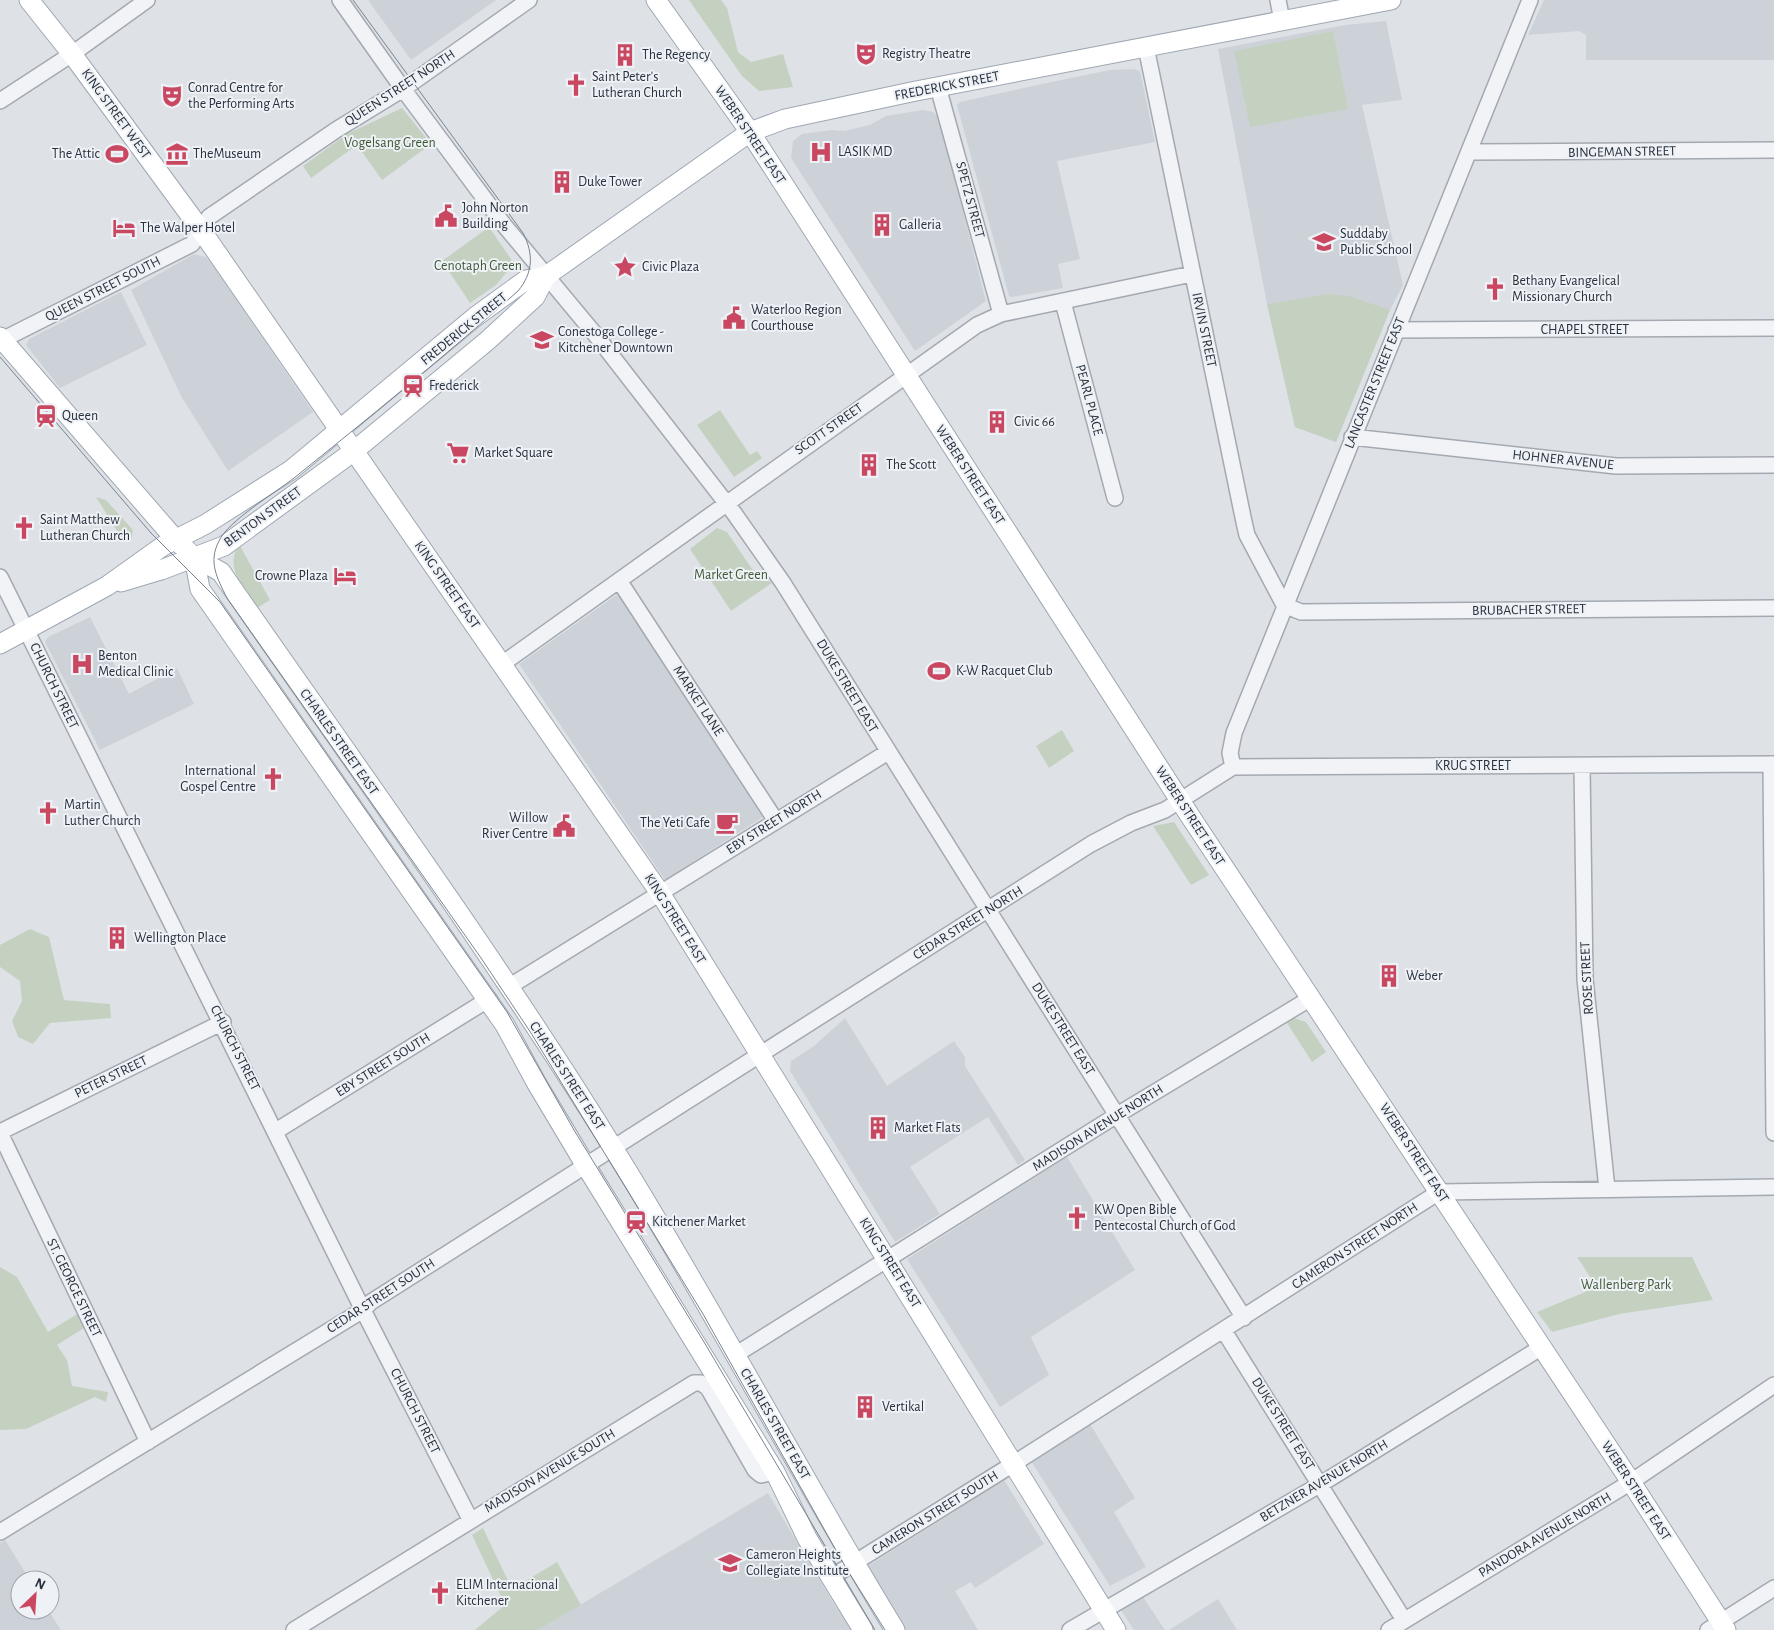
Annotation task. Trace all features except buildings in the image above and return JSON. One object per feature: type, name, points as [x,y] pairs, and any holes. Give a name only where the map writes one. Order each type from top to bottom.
[{"type":"main road","name":"KING STREET WEST","points":[[29,0],[72,54],[201,230]]},
{"type":"main road","name":"WEBER STREET EAST","points":[[656,0],[750,132],[1180,800],[1631,1482],[1719,1627]]},
{"type":"main road","name":"FREDERICK STREET","points":[[340,430],[475,317],[526,280],[546,276],[750,132],[785,119],[938,87],[1391,0]]},
{"type":"main road","name":"KING STREET EAST","points":[[201,230],[660,893],[1116,1630]]},
{"type":"main road","name":"FREDERICK STREET","points":[[354,451],[487,341],[535,296],[546,276]]},
{"type":"main road","name":"CHARLES STREET EAST","points":[[1,339],[175,539],[194,557],[221,572],[510,986],[614,1148],[854,1563],[895,1630]]},
{"type":"main road","name":"BENTON STREET","points":[[0,644],[108,586],[175,539],[237,505],[291,470],[340,430]]},
{"type":"main road","name":"BENTON STREET","points":[[108,586],[161,570],[224,546],[354,451]]},
{"type":"main road","points":[[221,572],[220,560],[224,546]]},
{"type":"main road","name":"CHARLES STREET EAST","points":[[194,557],[200,589],[489,999],[586,1166],[774,1472],[807,1538],[863,1630]]},
{"type":"street","points":[[0,101],[72,54],[147,0]]},
{"type":"street","name":"DUKE STREET EAST","points":[[340,0],[504,225],[726,502],[798,605],[888,752],[1244,1318]]},
{"type":"street","name":"QUEEN STREET NORTH","points":[[201,230],[209,217],[336,130],[403,88],[529,0]]},
{"type":"street","points":[[1278,0],[1282,21]]},
{"type":"street","name":"LANCASTER STREET EAST","points":[[1233,767],[1230,753],[1234,733],[1284,605],[1470,152],[1530,0]]},
{"type":"street","name":"IRVIN STREET","points":[[1146,47],[1247,535],[1284,605]]},
{"type":"street","name":"SPETZ STREET","points":[[938,87],[1001,314]]},
{"type":"street","name":"BINGEMAN STREET","points":[[1470,152],[1774,150]]},
{"type":"street","name":"QUEEN STREET SOUTH","points":[[1,339],[192,244],[201,230]]},
{"type":"street","name":"SCOTT STREET","points":[[502,664],[620,582],[726,502],[977,325],[1001,314],[1192,274]]},
{"type":"street","name":"PEARL PLACE","points":[[1063,302],[1115,498]]},
{"type":"street","name":"CHAPEL STREET","points":[[1396,330],[1774,328]]},
{"type":"street","name":"HOHNER AVENUE","points":[[1352,437],[1616,466],[1774,464]]},
{"type":"street","name":"CHURCH STREET","points":[[0,577],[363,1310],[470,1519]]},
{"type":"street","name":"MARKET LANE","points":[[620,582],[776,821]]},
{"type":"street","name":"BRUBACHER STREET","points":[[1284,605],[1301,612],[1774,608]]},
{"type":"street","name":"EBY STREET NORTH","points":[[660,893],[888,752]]},
{"type":"street","points":[[1772,764],[1774,1133]]},
{"type":"street","name":"KRUG STREET","points":[[1233,767],[1772,764]]},
{"type":"street","name":"ROSE STREET","points":[[1582,766],[1585,979],[1607,1190]]},
{"type":"street","points":[[1180,800],[1233,767]]},
{"type":"street","name":"CEDAR STREET NORTH","points":[[760,1054],[1091,844],[1131,823],[1159,813],[1180,800]]},
{"type":"street","points":[[510,986],[660,893]]},
{"type":"street","name":"MADISON AVENUE NORTH","points":[[887,1259],[1117,1115],[1311,998]]},
{"type":"street","name":"EBY STREET SOUTH","points":[[276,1131],[489,999]]},
{"type":"street","name":"PETER STREET","points":[[0,1133],[222,1022]]},
{"type":"street","name":"CEDAR STREET SOUTH","points":[[0,1532],[363,1310],[371,1302],[760,1054]]},
{"type":"street","name":"ST. GEORGE STREET","points":[[0,1133],[148,1442]]},
{"type":"street","points":[[1439,1192],[1774,1187]]},
{"type":"street","name":"CAMERON STREET NORTH","points":[[1014,1463],[1224,1331],[1439,1192]]},
{"type":"street","points":[[735,1355],[887,1259]]},
{"type":"street","name":"DUKE STREET EAST","points":[[1224,1331],[1404,1620]]},
{"type":"street","name":"BETZNER AVENUE NORTH","points":[[1070,1630],[1321,1484],[1542,1347]]},
{"type":"street","name":"MADISON AVENUE SOUTH","points":[[294,1630],[470,1519],[694,1383],[701,1383],[708,1388],[755,1470],[761,1476],[774,1472]]},
{"type":"street","name":"PANDORA AVENUE NORTH","points":[[1389,1630],[1631,1482],[1774,1385]]},
{"type":"street","name":"CAMERON STREET SOUTH","points":[[830,1578],[1014,1463]]},
{"type":"street","points":[[1719,1627],[1774,1588]]},
{"type":"shaded area","points":[[368,0],[496,0],[411,60]]},
{"type":"shaded area","points":[[1544,0],[1774,0],[1774,60],[1586,60],[1586,35],[1579,31],[1528,35]]},
{"type":"shaded area","name":"Suddaby Public School","points":[[1386,21],[1402,100],[1362,105],[1403,285],[1390,310],[1336,442],[1295,427],[1267,304],[1218,49],[1345,25]]},
{"type":"shaded area","points":[[1133,69],[1140,71],[1155,142],[1057,161],[1080,259],[1058,264],[1063,288],[1009,296],[957,105],[960,102],[1110,70]]},
{"type":"shaded area","points":[[923,110],[933,112],[939,118],[986,301],[915,351],[791,158],[793,141],[802,134],[832,130],[844,131],[870,125],[886,116]]},
{"type":"shaded area","points":[[194,254],[206,257],[215,268],[313,412],[228,471],[181,396],[131,290]]},
{"type":"shaded area","points":[[121,292],[147,345],[60,388],[26,345],[29,339]]},
{"type":"shaded area","points":[[622,591],[766,815],[665,880],[519,664]]},
{"type":"shaded area","points":[[90,617],[129,694],[177,668],[194,704],[100,750],[45,642],[48,637]]},
{"type":"shaded area","points":[[845,1018],[887,1086],[954,1041],[965,1057],[965,1066],[1025,1160],[1018,1165],[988,1117],[910,1167],[940,1214],[895,1242],[790,1071],[791,1061],[814,1046]]},
{"type":"shaded area","points":[[1067,1157],[1135,1270],[1031,1337],[1049,1375],[1000,1407],[907,1259]]},
{"type":"shaded area","points":[[1090,1424],[1135,1498],[1114,1512],[1146,1567],[1110,1586],[1031,1461]]},
{"type":"shaded area","points":[[1004,1480],[1044,1544],[975,1588],[971,1582],[955,1591],[978,1630],[901,1630],[865,1568]]},
{"type":"shaded area","name":"Cameron Heights Collegiate Institute","points":[[768,1493],[834,1604],[852,1630],[538,1630]]},
{"type":"shaded area","points":[[5,1540],[24,1570],[10,1570],[10,1620],[54,1620],[61,1630],[0,1630],[0,1543]]},
{"type":"shaded area","points":[[1143,1597],[1165,1630],[1134,1630],[1121,1610]]},
{"type":"shaded area","points":[[1218,1599],[1237,1630],[1169,1630]]},
{"type":"green space","points":[[689,0],[721,0],[727,8],[738,52],[751,62],[783,54],[793,87],[759,91],[742,76]]},
{"type":"green space","points":[[1333,31],[1348,109],[1250,127],[1234,51]]},
{"type":"green space","name":"Vogelsang Green","points":[[402,108],[431,144],[382,180],[357,145],[311,178],[303,166],[347,134]]},
{"type":"green space","name":"Cenotaph Green","points":[[489,227],[511,259],[511,267],[496,285],[470,303],[442,261]]},
{"type":"green space","points":[[1328,294],[1349,296],[1390,310],[1336,442],[1295,427],[1267,304]]},
{"type":"green space","points":[[720,410],[750,455],[757,451],[762,458],[734,477],[697,425]]},
{"type":"green space","points":[[96,497],[106,500],[133,530],[131,540],[124,542]]},
{"type":"green space","name":"Market Green","points":[[717,528],[727,532],[752,569],[772,583],[731,611],[690,549]]},
{"type":"green space","points":[[239,544],[270,600],[257,608],[241,585],[234,569],[235,553]]},
{"type":"green space","points":[[1062,730],[1074,751],[1049,768],[1036,746]]},
{"type":"green space","points":[[1174,822],[1209,875],[1191,885],[1153,826]]},
{"type":"green space","points":[[30,929],[49,937],[64,1000],[110,1004],[111,1018],[50,1023],[33,1044],[18,1037],[12,1021],[22,1001],[20,981],[0,967],[0,945]]},
{"type":"green space","points":[[1294,1018],[1306,1022],[1326,1052],[1312,1062],[1287,1023]]},
{"type":"green space","name":"Wallenberg Park","points":[[1577,1257],[1692,1257],[1713,1300],[1619,1314],[1552,1332],[1537,1312],[1597,1287]]},
{"type":"green space","points":[[0,1267],[17,1277],[48,1332],[77,1314],[84,1328],[57,1345],[67,1360],[72,1386],[108,1392],[106,1402],[95,1397],[26,1429],[0,1430]]},
{"type":"green space","points":[[483,1528],[512,1589],[557,1562],[581,1605],[538,1630],[475,1630],[505,1605],[472,1535]]},
{"type":"tram line","points":[[353,0],[523,233],[529,248],[529,270],[518,291],[463,339],[294,478],[232,525],[224,533],[216,549],[214,563],[217,577],[227,598],[481,958],[531,1033],[703,1314],[846,1568],[885,1630]]},
{"type":"tram line","points":[[0,357],[151,533],[220,602],[507,1012],[574,1130],[704,1342],[875,1630]]},
{"type":"place","name":"Registry Theatre","points":[[866,54]]},
{"type":"place","name":"The Regency","points":[[625,55]]},
{"type":"place","name":"Saint Peter's Lutheran Church","points":[[576,85]]},
{"type":"place","name":"Conrad Centre for the Performing Arts","points":[[172,96]]},
{"type":"place","name":"LASIK MD","points":[[821,152]]},
{"type":"place","name":"The Attic","points":[[117,154]]},
{"type":"place","name":"TheMuseum","points":[[177,154]]},
{"type":"place","name":"Duke Tower","points":[[562,182]]},
{"type":"place","name":"John Norton Building","points":[[446,216]]},
{"type":"place","name":"Galleria","points":[[882,225]]},
{"type":"place","name":"The Walper Hotel","points":[[124,228]]},
{"type":"place","name":"Suddaby Public School","points":[[1324,242]]},
{"type":"place","name":"Civic Plaza","points":[[625,267]]},
{"type":"place","name":"Bethany Evangelical Missionary Church","points":[[1495,289]]},
{"type":"place","name":"Waterloo Region Courthouse","points":[[734,318]]},
{"type":"place","name":"Conestoga College - Kitchener Downtown","points":[[542,340]]},
{"type":"place","name":"Frederick","points":[[413,386]]},
{"type":"place","name":"Queen","points":[[46,416]]},
{"type":"place","name":"Civic 66","points":[[997,422]]},
{"type":"place","name":"Market Square","points":[[458,453]]},
{"type":"place","name":"The Scott","points":[[869,465]]},
{"type":"place","name":"Saint Matthew Lutheran Church","points":[[24,528]]},
{"type":"place","name":"Crowne Plaza","points":[[345,576]]},
{"type":"place","name":"Benton Medical Clinic","points":[[82,664]]},
{"type":"place","name":"K-W Racquet Club","points":[[939,671]]},
{"type":"place","name":"International Gospel Centre","points":[[273,779]]},
{"type":"place","name":"Martin Luther Church","points":[[48,813]]},
{"type":"place","name":"The Yeti Cafe","points":[[727,823]]},
{"type":"place","name":"Willow River Centre","points":[[564,826]]},
{"type":"place","name":"Wellington Place","points":[[117,938]]},
{"type":"place","name":"Weber","points":[[1389,976]]},
{"type":"place","name":"Market Flats","points":[[878,1128]]},
{"type":"place","name":"KW Open Bible Pentecostal Church of God","points":[[1077,1218]]},
{"type":"place","name":"Kitchener Market","points":[[636,1222]]},
{"type":"place","name":"Vertikal","points":[[865,1407]]},
{"type":"place","name":"Cameron Heights Collegiate Institute","points":[[730,1563]]},
{"type":"place","name":"ELIM Internacional Kitchener","points":[[440,1593]]}]
